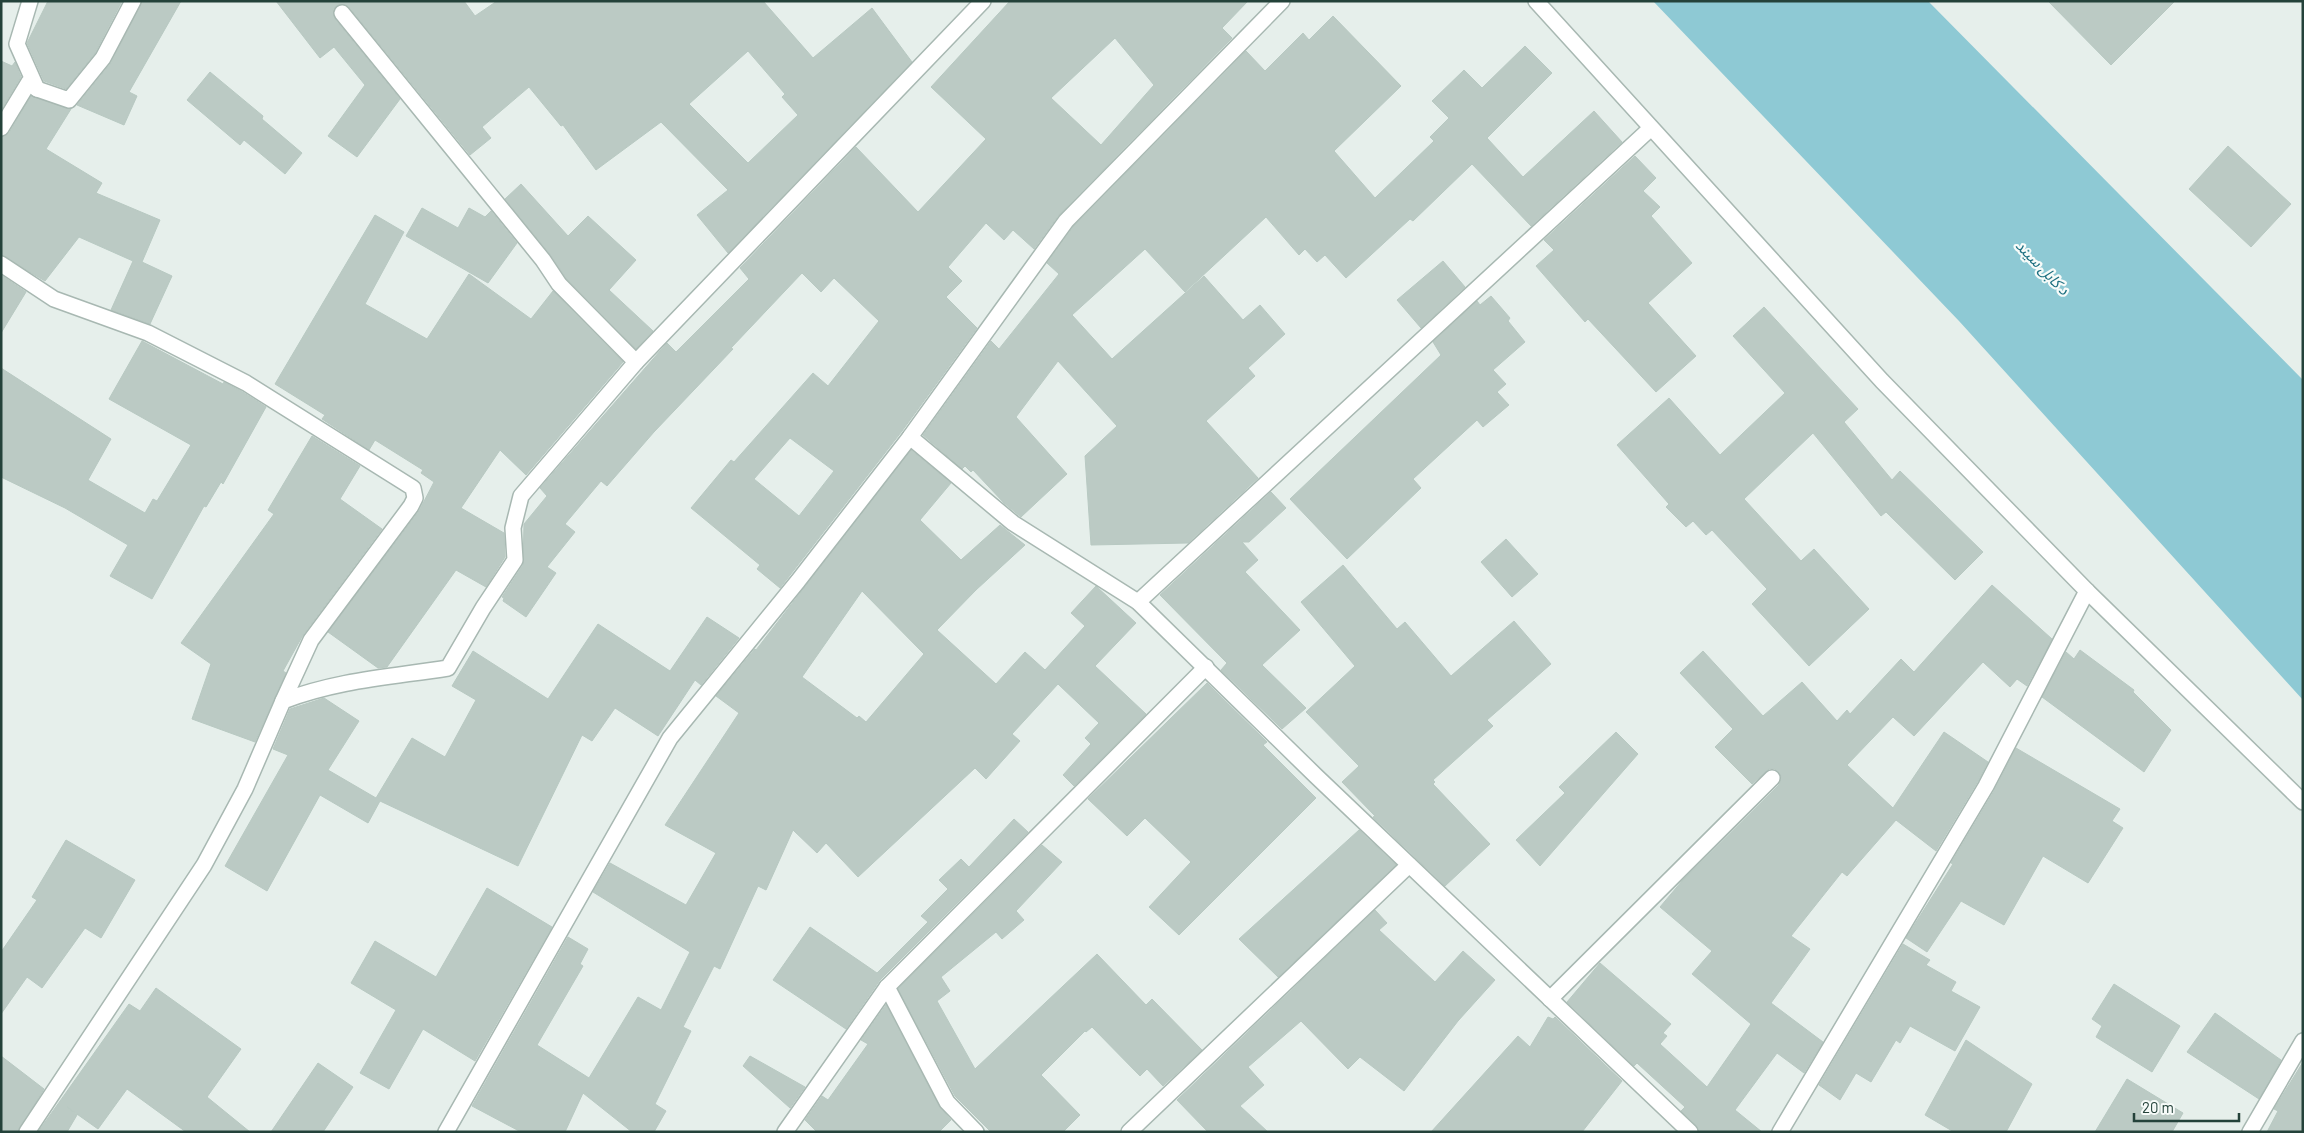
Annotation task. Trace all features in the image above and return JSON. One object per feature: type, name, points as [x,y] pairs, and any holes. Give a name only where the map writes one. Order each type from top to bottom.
[{"type":"street","points":[[30,1],[17,44],[37,89]]},
{"type":"street","points":[[1,128],[29,82],[37,89],[69,100],[103,58],[132,1]]},
{"type":"street","points":[[283,701],[317,688],[406,672],[448,668],[483,608],[515,560],[513,528],[521,496],[636,362],[983,1]]},
{"type":"street","points":[[446,1132],[670,738],[798,581],[910,437],[1066,221],[1282,1]]},
{"type":"street","points":[[1536,1],[1882,381],[2087,590],[2303,802]]},
{"type":"street","points":[[342,13],[543,260],[559,284],[636,362]]},
{"type":"street","points":[[1138,602],[1652,128]]},
{"type":"street","points":[[1,264],[54,299],[148,333],[246,383],[413,488],[415,498],[311,640],[245,789],[204,865],[27,1132]]},
{"type":"street","points":[[910,437],[1013,523],[1138,602],[1409,865],[1690,1132]]},
{"type":"street","points":[[1780,1132],[1986,786],[2087,590]]},
{"type":"street","points":[[785,1132],[887,987],[1206,667]]},
{"type":"street","points":[[1550,999],[1772,778]]},
{"type":"street","points":[[1129,1132],[1409,865]]},
{"type":"street","points":[[887,987],[947,1102],[976,1132]]},
{"type":"street","points":[[2250,1132],[2303,1041]]},
{"type":"water","name":"د کابل سيند","points":[[1653,1],[1928,1],[2303,380],[2303,700],[1959,321]]},
{"type":"building","points":[[48,1],[122,1],[95,53],[66,89],[44,81],[27,43]]},
{"type":"building","points":[[142,1],[181,1],[129,92],[137,96],[124,125],[77,105],[111,63]]},
{"type":"building","points":[[276,1],[464,1],[475,16],[497,1],[763,1],[813,58],[872,8],[912,62],[728,253],[697,215],[728,190],[661,122],[596,170],[563,125],[561,126],[529,87],[482,127],[491,138],[470,155],[349,7],[341,4],[333,9],[335,19],[400,99],[357,157],[328,136],[365,85],[334,47],[320,58]],"holes":[[[748,51],[785,94],[782,97],[798,115],[748,163],[689,104]]]},
{"type":"building","points":[[1010,1],[1248,1],[1222,28],[1232,38],[1059,215],[1034,249],[1013,230],[1004,240],[986,223],[948,267],[962,281],[946,297],[977,328],[902,431],[780,588],[757,569],[760,565],[691,508],[731,460],[734,462],[813,373],[828,386],[879,321],[834,278],[821,292],[802,273],[654,432],[607,486],[601,481],[565,524],[575,532],[547,567],[556,573],[526,617],[503,601],[504,598],[502,597],[523,565],[524,524],[547,496],[540,488],[667,343],[676,352],[749,279],[740,268],[856,147],[918,212],[986,139],[931,87]],"holes":[[[1115,38],[1154,85],[1101,145],[1051,98]],[[790,438],[834,471],[799,516],[754,479]]]},
{"type":"building","points":[[2048,1],[2175,1],[2111,65]]},
{"type":"building","points":[[1333,16],[1401,86],[1334,151],[1375,198],[1434,141],[1430,137],[1449,118],[1432,101],[1464,70],[1482,88],[1525,46],[1552,73],[1487,138],[1523,177],[1594,111],[1622,142],[1531,226],[1472,164],[1413,221],[1410,219],[1346,278],[1325,255],[1317,262],[1305,249],[1299,255],[1266,217],[1185,292],[1145,249],[1072,315],[1112,359],[1204,276],[1243,320],[1260,305],[1285,334],[1248,368],[1255,376],[1206,421],[1258,478],[1188,543],[1091,545],[1085,456],[1117,426],[1058,361],[1016,417],[1067,474],[1021,517],[1004,503],[973,470],[971,472],[965,466],[962,469],[923,435],[991,341],[999,349],[1059,274],[1047,263],[1073,227],[1246,51],[1265,71],[1303,33],[1309,40]]},
{"type":"building","points":[[1,61],[12,66],[15,62],[21,77],[1,110]]},
{"type":"building","points":[[210,72],[263,116],[262,119],[302,153],[285,174],[244,140],[240,145],[187,100]]},
{"type":"building","points":[[31,96],[71,109],[46,149],[102,183],[96,193],[160,220],[142,262],[172,276],[150,324],[111,310],[133,261],[79,237],[45,281],[1,255],[1,137],[9,133]]},
{"type":"building","points":[[2228,146],[2291,204],[2251,247],[2189,189]]},
{"type":"building","points":[[1635,156],[1656,178],[1643,191],[1660,207],[1651,216],[1692,263],[1648,303],[1696,356],[1656,392],[1588,319],[1585,322],[1536,266],[1554,250],[1544,240]]},
{"type":"building","points":[[521,184],[568,236],[588,216],[636,260],[609,290],[653,331],[636,349],[566,278],[550,254],[505,199]]},
{"type":"building","points":[[422,208],[458,228],[469,208],[485,217],[491,211],[517,243],[488,283],[406,236]]},
{"type":"building","points":[[375,215],[404,232],[365,304],[427,339],[469,274],[531,319],[553,291],[623,362],[526,475],[500,450],[461,508],[504,533],[505,557],[486,587],[456,570],[387,667],[378,668],[328,632],[419,511],[434,482],[421,473],[423,470],[375,440],[369,450],[322,419],[325,415],[275,384]]},
{"type":"building","points":[[1443,261],[1465,287],[1421,328],[1397,300]]},
{"type":"building","points":[[1,275],[26,292],[1,333]]},
{"type":"building","points":[[1491,296],[1510,318],[1508,321],[1525,342],[1493,370],[1506,384],[1497,392],[1509,405],[1483,427],[1477,420],[1413,479],[1421,488],[1347,559],[1290,499],[1441,355],[1433,342],[1477,301],[1480,305]]},
{"type":"building","points":[[1764,307],[1858,409],[1844,422],[1892,480],[1900,471],[1983,552],[1955,580],[1886,512],[1881,516],[1813,433],[1744,499],[1801,561],[1814,549],[1869,609],[1809,666],[1752,604],[1767,589],[1712,530],[1706,535],[1693,521],[1686,527],[1666,507],[1669,504],[1617,445],[1669,398],[1720,455],[1785,393],[1733,336]]},
{"type":"building","points":[[142,341],[223,384],[224,382],[241,391],[266,407],[223,484],[221,482],[206,507],[204,506],[152,599],[110,576],[128,545],[65,508],[1,477],[1,368],[111,439],[88,480],[145,513],[153,499],[157,501],[191,445],[109,399]]},
{"type":"building","points":[[312,436],[360,466],[340,499],[382,529],[303,635],[283,671],[286,673],[255,742],[192,719],[211,664],[181,643],[274,514],[268,510]]},
{"type":"building","points":[[911,450],[951,483],[920,520],[961,560],[1000,525],[1025,545],[976,590],[937,630],[996,684],[1025,652],[1045,670],[1085,626],[1071,613],[1096,586],[1136,623],[1095,666],[1146,714],[1074,786],[1063,775],[1091,744],[1085,738],[1099,723],[1058,684],[1012,734],[1020,741],[986,779],[975,768],[858,877],[826,843],[817,853],[793,830],[766,890],[758,886],[720,969],[714,966],[683,1027],[691,1031],[655,1104],[666,1111],[654,1132],[632,1132],[583,1093],[565,1132],[521,1132],[472,1106],[568,937],[588,949],[580,964],[583,966],[537,1045],[589,1078],[638,997],[661,1010],[690,952],[593,892],[610,863],[686,905],[716,853],[665,825],[739,713],[716,696],[756,650]],"holes":[[[862,591],[924,654],[866,722],[859,716],[857,718],[802,677]]]},
{"type":"building","points":[[1271,492],[1286,508],[1249,542],[1242,542],[1258,560],[1245,572],[1300,630],[1262,665],[1306,708],[1282,729],[1221,670],[1227,663],[1160,595]]},
{"type":"building","points":[[1506,539],[1538,574],[1512,597],[1481,562]]},
{"type":"building","points":[[1343,565],[1397,629],[1405,622],[1451,676],[1514,621],[1551,664],[1487,720],[1493,726],[1433,780],[1435,782],[1433,784],[1490,844],[1445,886],[1373,817],[1375,816],[1342,782],[1359,766],[1306,712],[1355,666],[1301,602]]},
{"type":"building","points":[[1992,585],[2052,639],[2027,686],[2017,679],[2010,687],[1983,662],[1914,736],[1893,717],[1847,765],[1893,808],[1944,732],[1988,762],[1978,781],[1936,851],[1896,820],[1847,876],[1842,872],[1791,936],[1810,949],[1771,1003],[1823,1042],[1804,1073],[1777,1053],[1735,1110],[1762,1132],[1699,1132],[1696,1125],[1681,1111],[1685,1107],[1637,1063],[1634,1066],[1567,1002],[1600,963],[1671,1024],[1663,1033],[1667,1036],[1660,1044],[1707,1087],[1751,1024],[1692,974],[1712,951],[1660,907],[1682,881],[1779,785],[1781,776],[1775,769],[1769,769],[1752,784],[1715,747],[1733,729],[1680,673],[1703,651],[1763,716],[1802,682],[1837,721],[1847,710],[1850,714],[1901,659],[1914,672]]},
{"type":"building","points":[[707,617],[739,638],[701,685],[695,680],[658,736],[615,708],[592,741],[582,735],[518,866],[380,801],[368,823],[320,795],[267,891],[225,866],[288,755],[273,749],[290,709],[324,698],[359,721],[328,770],[376,798],[412,738],[445,757],[476,700],[452,686],[473,651],[548,699],[598,624],[670,671]]},
{"type":"building","points":[[2080,650],[2134,690],[2133,692],[2171,730],[2144,772],[2042,697],[2066,652],[2074,659]]},
{"type":"building","points":[[1207,683],[1267,742],[1263,745],[1316,798],[1179,935],[1149,907],[1191,862],[1145,818],[1127,836],[1088,799]]},
{"type":"building","points":[[1616,732],[1638,754],[1540,866],[1516,840],[1565,793],[1559,787]]},
{"type":"building","points":[[2016,748],[2120,809],[2112,821],[2123,828],[2088,883],[2043,856],[2004,925],[1961,901],[1927,952],[1906,938],[1953,864],[1951,863],[1994,791]]},
{"type":"building","points":[[1014,819],[1028,832],[880,980],[846,1029],[773,980],[810,927],[877,973],[928,922],[921,916],[948,889],[939,880],[961,859],[969,867]]},
{"type":"building","points":[[1359,830],[1396,865],[1278,977],[1239,939]]},
{"type":"building","points":[[66,840],[135,880],[101,938],[85,928],[42,988],[27,977],[1,1014],[1,952],[37,900],[32,897]]},
{"type":"building","points":[[1042,845],[1062,862],[1016,911],[1024,920],[1002,939],[996,932],[941,977],[950,991],[937,1001],[975,1069],[1097,954],[1146,1005],[1152,999],[1202,1050],[1163,1086],[1147,1069],[1140,1076],[1092,1027],[1085,1031],[1041,1075],[1080,1115],[1063,1132],[991,1132],[955,1096],[898,989]]},
{"type":"building","points":[[487,888],[552,927],[475,1061],[423,1029],[389,1089],[360,1073],[396,1010],[351,983],[375,941],[436,977]]},
{"type":"building","points":[[1375,910],[1387,923],[1379,930],[1435,982],[1463,951],[1495,980],[1458,1021],[1404,1091],[1360,1057],[1348,1069],[1301,1021],[1248,1067],[1264,1085],[1240,1106],[1268,1132],[1208,1132],[1177,1100]]},
{"type":"building","points":[[1903,944],[1930,960],[1926,965],[1956,982],[1951,991],[1980,1007],[1955,1051],[1910,1026],[1900,1043],[1896,1040],[1871,1082],[1856,1073],[1840,1100],[1819,1085]]},
{"type":"building","points":[[2114,984],[2180,1026],[2152,1072],[2096,1037],[2102,1026],[2092,1019]]},
{"type":"building","points":[[156,988],[241,1049],[207,1097],[250,1132],[186,1132],[127,1089],[98,1129],[67,1107],[77,1115],[67,1132],[38,1132],[129,1004],[140,1011]]},
{"type":"building","points":[[886,1005],[939,1106],[951,1120],[939,1132],[817,1132],[805,1120],[822,1096],[828,1100],[868,1044],[861,1040]]},
{"type":"building","points":[[2215,1013],[2281,1060],[2259,1099],[2187,1052]]},
{"type":"building","points":[[1548,1017],[1553,1019],[1555,1017],[1622,1081],[1582,1132],[1431,1132],[1518,1036],[1530,1047]]},
{"type":"building","points":[[1966,1040],[2032,1084],[2006,1132],[1954,1132],[1925,1115]]},
{"type":"building","points":[[1,1056],[44,1089],[18,1132],[1,1132]]},
{"type":"building","points":[[750,1056],[805,1087],[790,1108],[743,1066]]},
{"type":"building","points":[[2303,1062],[2303,1132],[2267,1132],[2278,1111],[2274,1109]]},
{"type":"building","points":[[318,1063],[353,1087],[323,1132],[271,1132]]},
{"type":"building","points":[[2127,1079],[2183,1113],[2172,1132],[2095,1132]]}]
